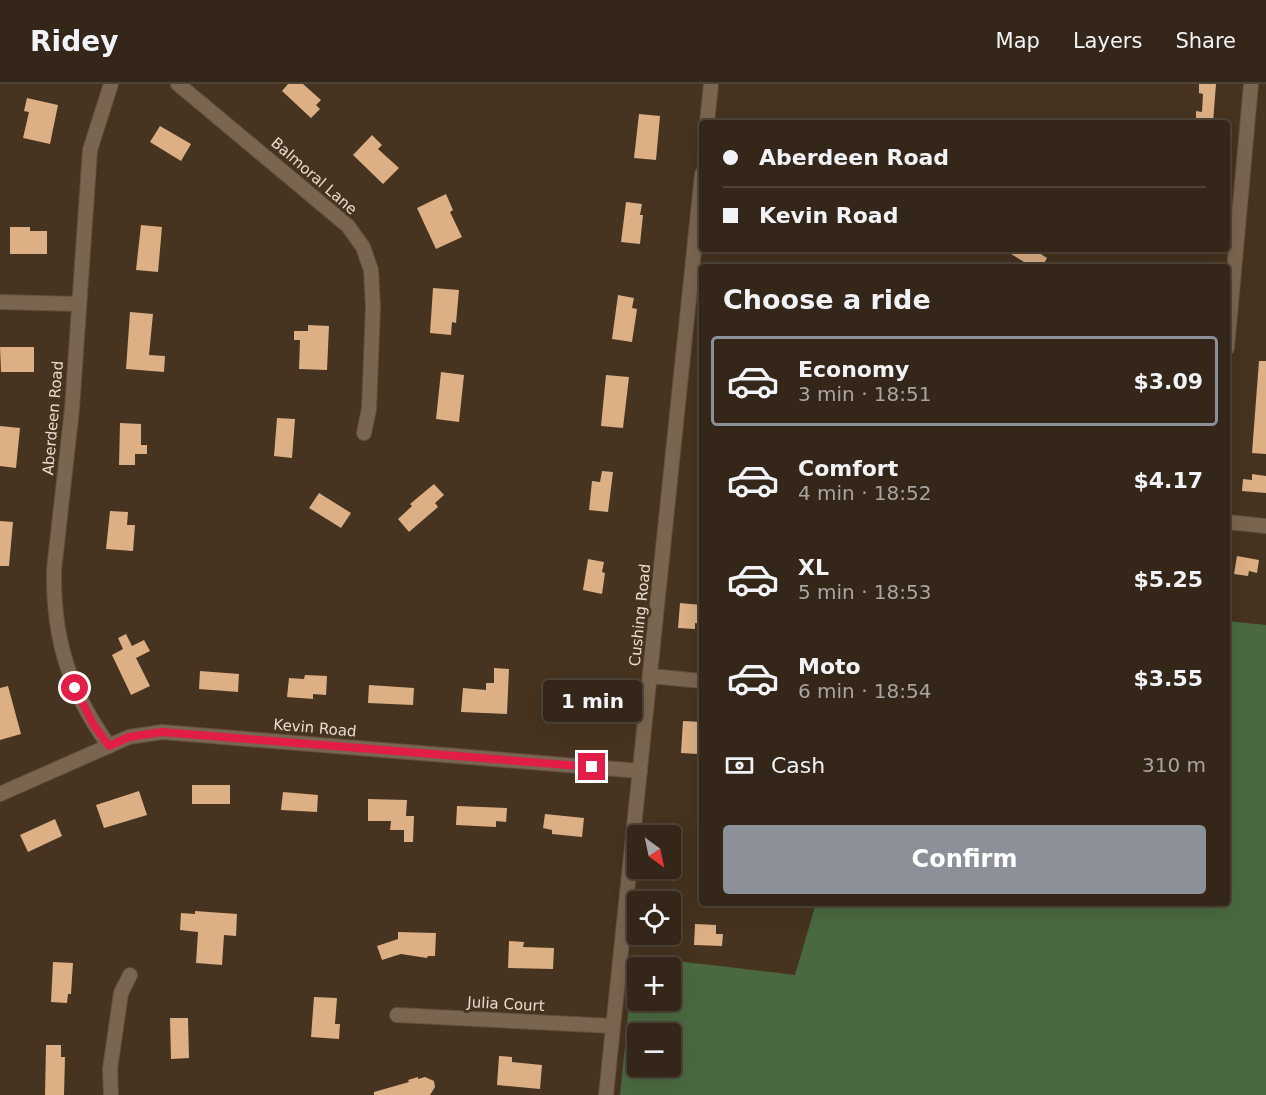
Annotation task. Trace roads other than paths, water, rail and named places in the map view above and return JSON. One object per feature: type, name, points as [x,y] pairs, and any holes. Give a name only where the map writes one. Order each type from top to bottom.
[{"type":"street","name":"Aberdeen Road","points":[[109,746],[84,708],[69,676],[56,624],[53,597],[72,409],[90,150],[111,84]]},
{"type":"street","name":"Balmoral Lane","points":[[178,84],[348,226],[363,247],[371,270],[373,307],[369,409],[364,433]]},
{"type":"street","points":[[707,120],[711,84]]},
{"type":"street","points":[[1230,315],[1251,84]]},
{"type":"street","name":"Cushing Road","points":[[606,1095],[650,676],[696,288],[699,231]]},
{"type":"street","points":[[0,302],[79,304]]},
{"type":"street","points":[[1230,522],[1266,526]]},
{"type":"street","points":[[650,676],[699,681]]},
{"type":"street","name":"Kevin Road","points":[[0,794],[129,737],[162,732],[640,771]]},
{"type":"street","points":[[111,1095],[110,1068],[121,993],[130,975]]},
{"type":"street","name":"Julia Court","points":[[397,1015],[614,1026]]}]
